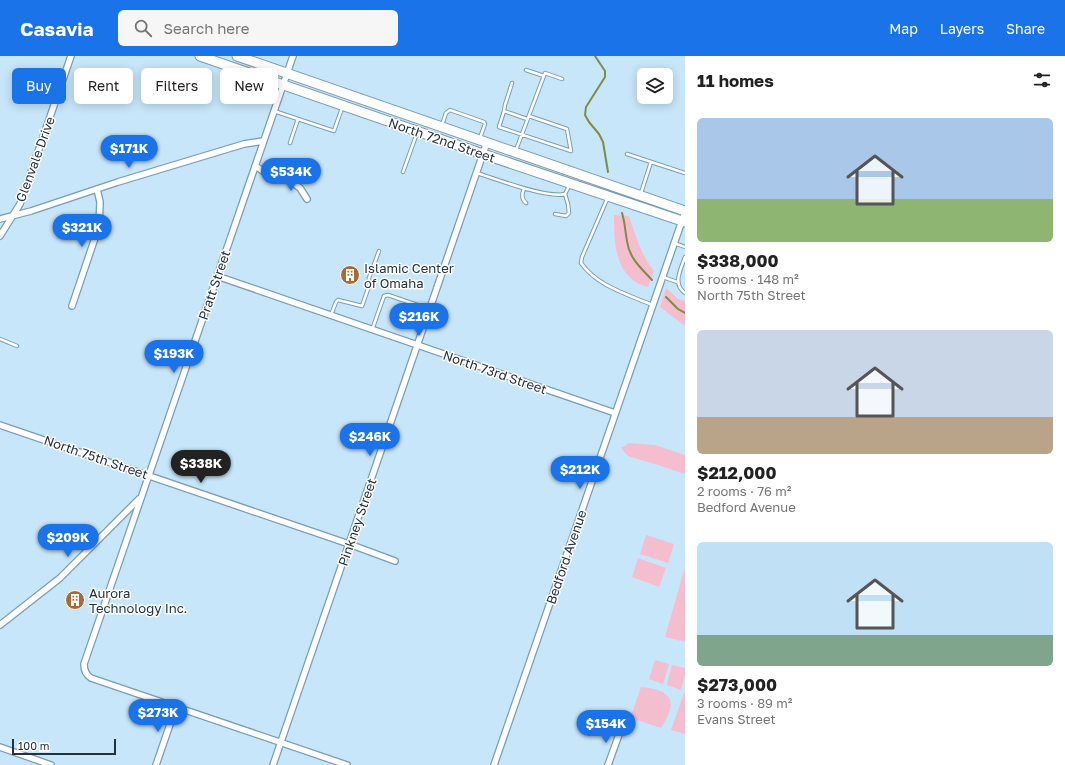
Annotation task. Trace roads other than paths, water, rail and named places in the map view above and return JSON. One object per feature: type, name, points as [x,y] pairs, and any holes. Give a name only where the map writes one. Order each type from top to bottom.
[{"type":"main road","name":"North 72nd Street","points":[[200,56],[571,184],[684,217]]},
{"type":"main road","name":"North 72nd Street","points":[[237,56],[640,195],[684,217]]},
{"type":"street","name":"Glenvale Drive","points":[[0,236],[20,204],[72,56]]},
{"type":"street","name":"Pratt Street","points":[[176,707],[91,678],[86,674],[84,664],[293,56]]},
{"type":"street","points":[[0,219],[244,144],[264,141]]},
{"type":"street","name":"Pinkney Street","points":[[273,765],[483,154],[483,141]]},
{"type":"street","points":[[255,166],[270,176],[282,176],[300,188],[307,199]]},
{"type":"street","points":[[72,306],[98,226],[100,202],[97,189]]},
{"type":"street","name":"Bedford Avenue","points":[[494,765],[684,217]]},
{"type":"street","name":"North 73rd Street","points":[[217,276],[615,413]]},
{"type":"street","name":"North 75th Street","points":[[0,425],[395,561]]},
{"type":"street","points":[[0,625],[60,578],[141,498]]},
{"type":"street","points":[[156,765],[176,707],[347,765]]},
{"type":"street","points":[[608,765],[621,729]]},
{"type":"street","points":[[0,747],[51,765]]},
{"type":"lane","points":[[526,70],[544,76]]},
{"type":"lane","points":[[515,152],[545,73],[562,78]]},
{"type":"lane","points":[[504,111],[567,129],[571,151],[499,127],[512,83]]},
{"type":"lane","points":[[274,110],[334,131],[343,105]]},
{"type":"lane","points":[[441,127],[447,111],[450,110],[484,122],[483,141]]},
{"type":"lane","points":[[290,143],[298,119]]},
{"type":"lane","points":[[403,172],[417,131]]},
{"type":"lane","points":[[627,154],[685,172]]},
{"type":"lane","points":[[640,195],[652,162]]},
{"type":"lane","points":[[476,173],[524,188],[559,196],[565,194],[571,184]]},
{"type":"lane","points":[[524,188],[522,197],[523,201],[526,203]]},
{"type":"lane","points":[[555,214],[566,216],[569,213],[565,194]]},
{"type":"lane","points":[[608,196],[582,257],[581,264],[586,271],[600,281],[653,305]]},
{"type":"lane","points":[[674,243],[685,247]]},
{"type":"lane","points":[[331,316],[338,300],[362,306],[369,286],[369,278],[379,252]]},
{"type":"lane","points":[[685,257],[677,282],[678,286],[685,293]]},
{"type":"lane","points":[[662,277],[677,282]]},
{"type":"lane","points":[[372,330],[384,296],[388,295],[430,309]]},
{"type":"lane","points":[[0,339],[17,346]]},
{"type":"waterway","points":[[595,56],[605,71],[605,77],[586,107],[585,115],[603,142],[608,172]]},
{"type":"waterway","points":[[622,213],[630,253],[652,280]]},
{"type":"waterway","points":[[666,297],[678,309],[685,313]]},
{"type":"place","name":"Islamic Center of Omaha","points":[[350,275]]},
{"type":"place","name":"Aurora Technology Inc.","points":[[75,600]]}]
